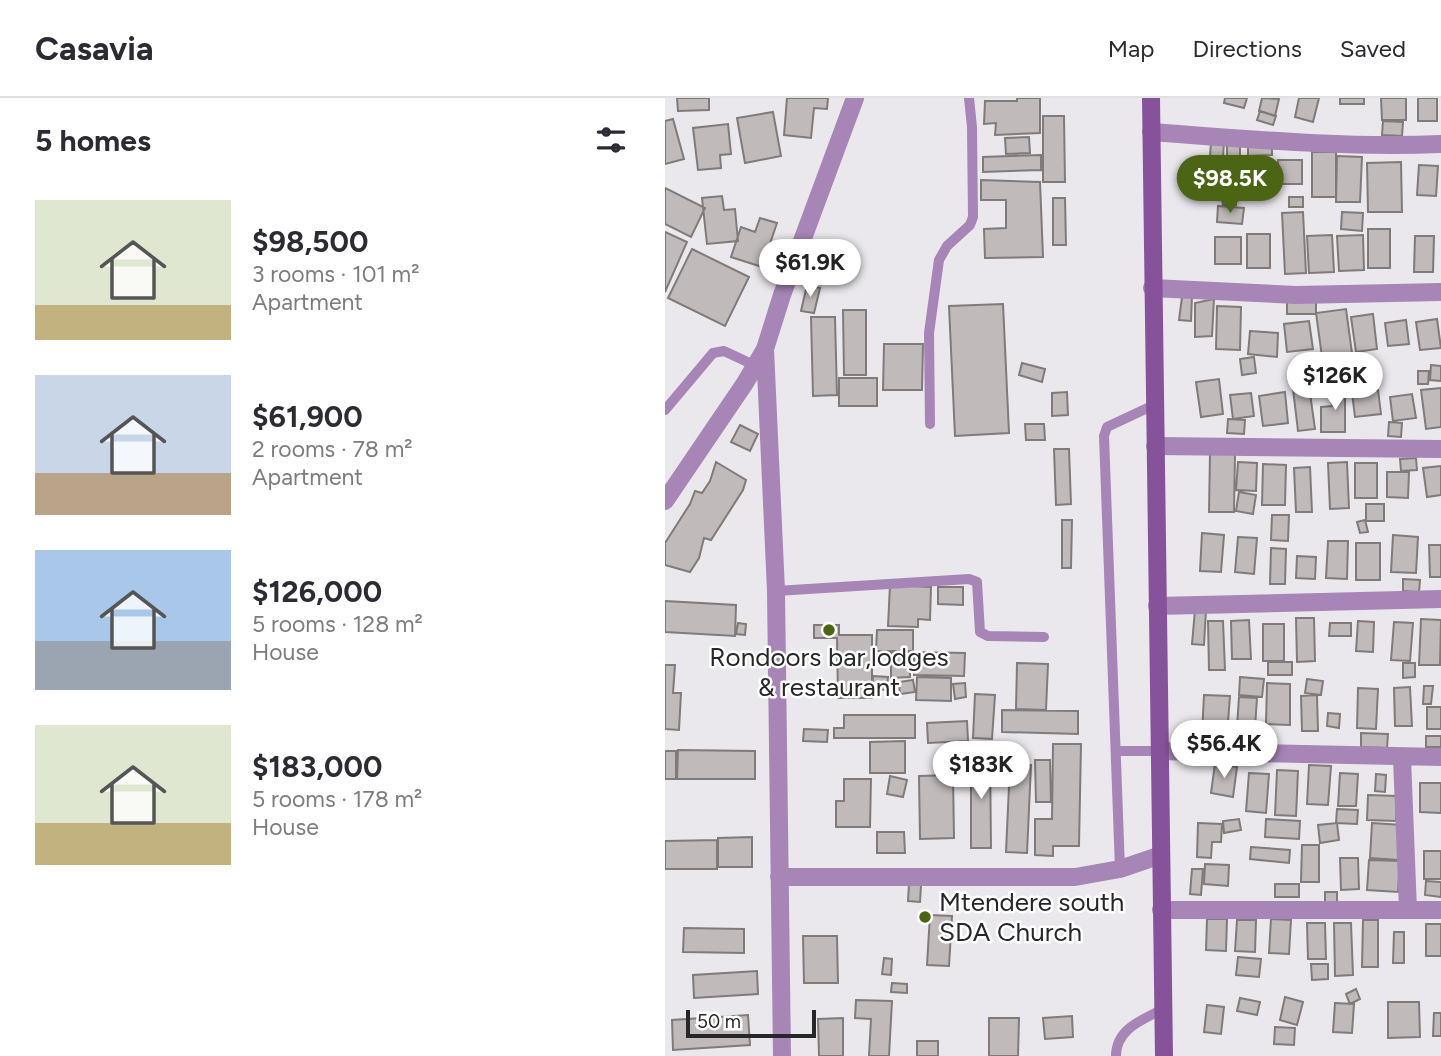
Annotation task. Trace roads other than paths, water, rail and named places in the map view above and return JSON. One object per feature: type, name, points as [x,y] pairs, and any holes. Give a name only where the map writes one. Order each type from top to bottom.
[{"type":"main road","points":[[1151,98],[1164,1056]]},
{"type":"street","points":[[665,501],[765,349],[782,295],[856,98]]},
{"type":"street","points":[[1151,132],[1296,143],[1403,146],[1441,144]]},
{"type":"street","points":[[1153,288],[1296,295],[1441,292]]},
{"type":"street","points":[[765,349],[776,591],[782,1056]]},
{"type":"street","points":[[1155,446],[1441,449]]},
{"type":"street","points":[[1157,606],[1441,599]]},
{"type":"street","points":[[1159,751],[1441,757]]},
{"type":"street","points":[[1402,758],[1408,910]]},
{"type":"street","points":[[779,877],[1075,877],[1121,869],[1161,855]]},
{"type":"street","points":[[1161,910],[1441,910]]},
{"type":"lane","points":[[930,424],[929,333],[939,260],[973,217],[969,98]]},
{"type":"lane","points":[[665,411],[713,353],[724,351],[755,366]]},
{"type":"lane","points":[[1121,869],[1104,436],[1107,427],[1154,405]]},
{"type":"lane","points":[[776,591],[969,579],[977,582],[980,632],[988,636],[1044,637]]},
{"type":"lane","points":[[1116,751],[1159,751]]},
{"type":"lane","points":[[1116,1056],[1120,1036],[1135,1023],[1163,1009]]},
{"type":"place","name":"Rondoors bar,lodges & restaurant","points":[[829,630]]},
{"type":"place","name":"Mtendere south SDA Church","points":[[925,917]]}]
